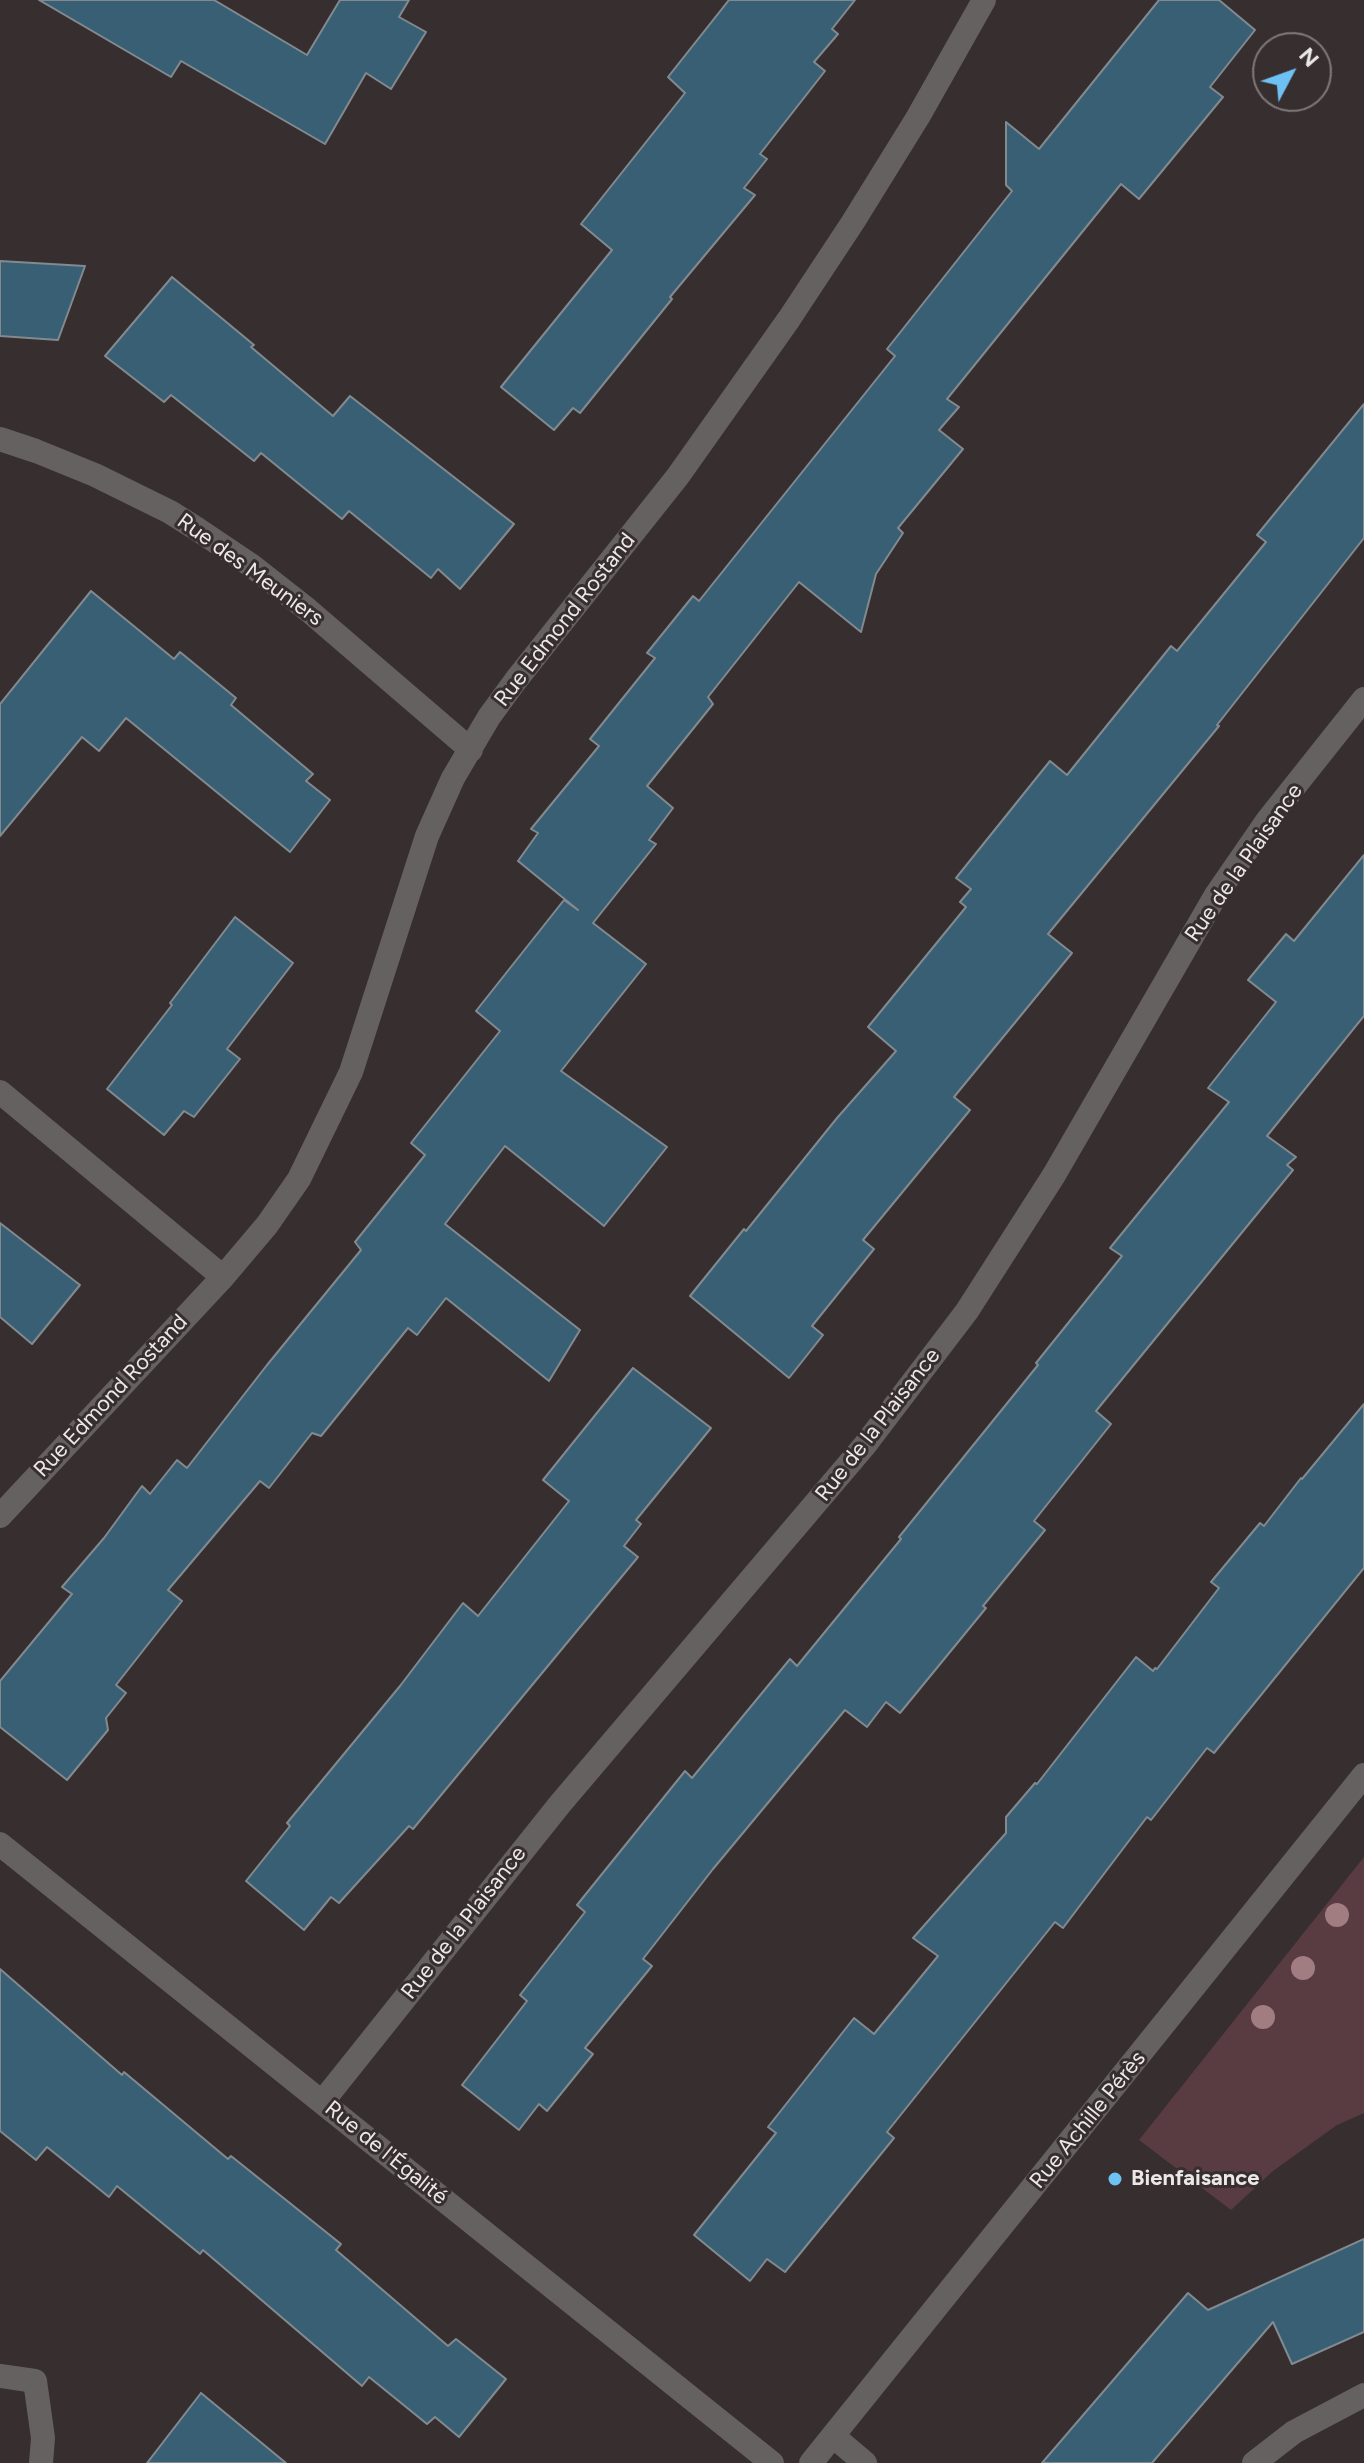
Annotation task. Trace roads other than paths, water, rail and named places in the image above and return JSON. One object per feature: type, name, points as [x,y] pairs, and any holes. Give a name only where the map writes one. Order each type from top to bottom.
[{"type":"street","name":"Rue Edmond Rostand","points":[[0,1516],[223,1277],[299,1179],[332,1115],[361,1044],[427,836],[443,797],[489,717],[678,476],[756,367],[853,222],[918,117],[984,0]]},
{"type":"street","name":"Rue des Meuniers","points":[[0,439],[95,475],[197,529],[252,566],[308,610],[471,750]]},
{"type":"street","name":"Rue de la Plaisance","points":[[323,2101],[560,1804],[865,1445],[958,1322],[1054,1175],[1216,895],[1267,821],[1364,699]]},
{"type":"street","points":[[0,1092],[223,1277]]},
{"type":"street","name":"Rue Achille Pérès","points":[[811,2463],[1364,1775]]},
{"type":"street","name":"Rue de l'Égalité","points":[[0,1844],[772,2463]]},
{"type":"street","points":[[0,2376],[35,2381],[43,2438],[41,2463]]},
{"type":"street","points":[[1254,2463],[1294,2432],[1364,2395]]},
{"type":"street","points":[[833,2436],[865,2463]]},
{"type":"place","name":"Bienfaisance","points":[[1115,2179]]}]
